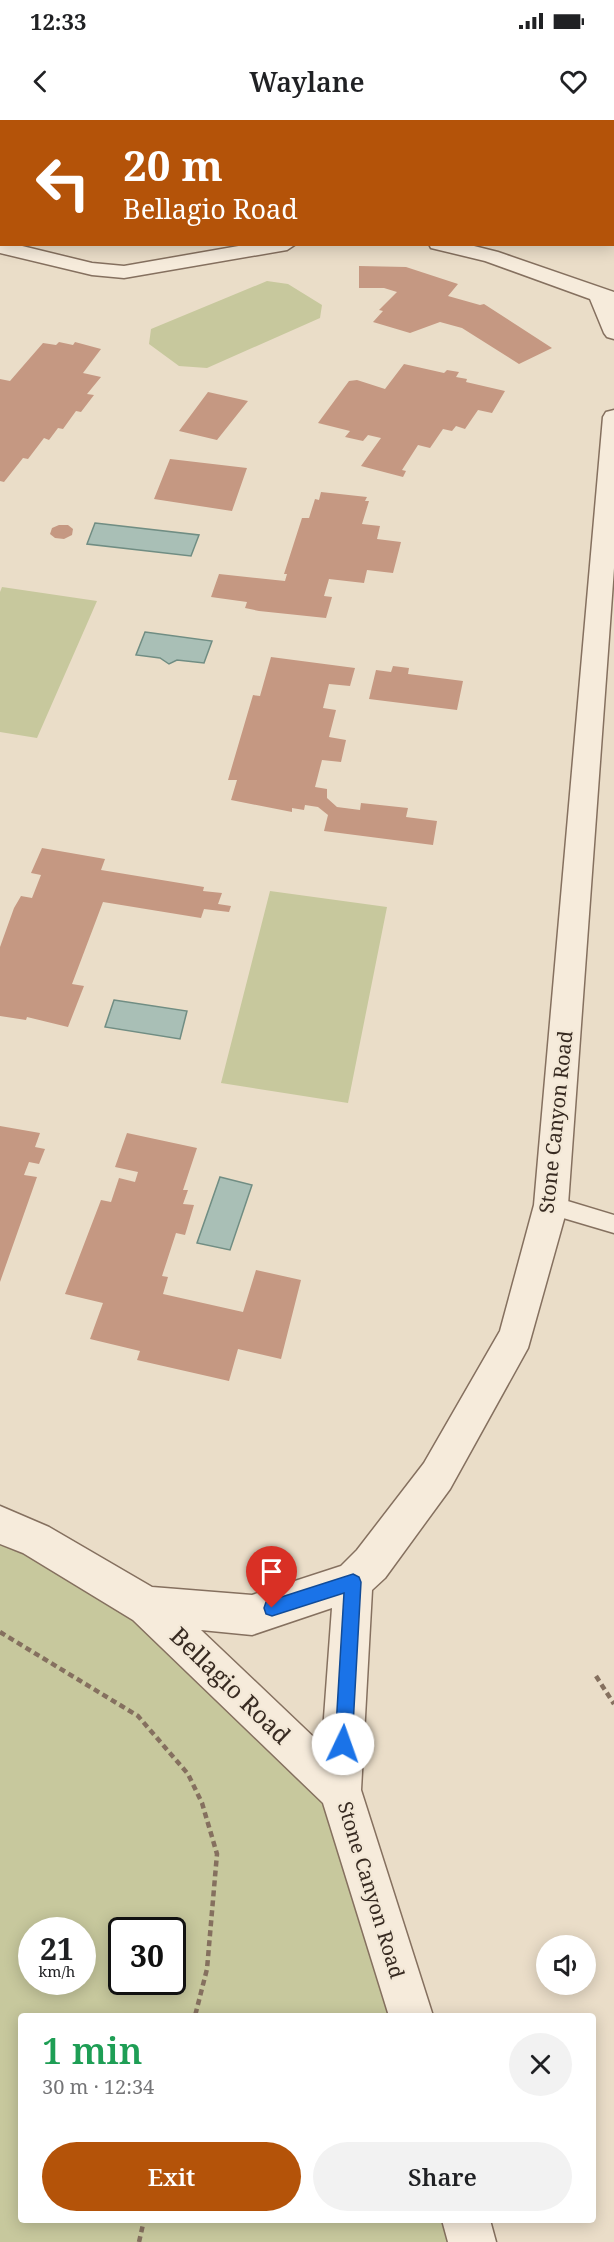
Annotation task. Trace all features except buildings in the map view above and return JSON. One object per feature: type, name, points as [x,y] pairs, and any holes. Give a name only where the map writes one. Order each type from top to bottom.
[{"type":"street","points":[[0,247],[92,269],[124,272],[275,246]]},
{"type":"street","points":[[447,246],[491,256],[606,297],[614,333]]},
{"type":"street","name":"Stone Canyon Road","points":[[410,2013],[340,1790],[353,1582],[371,1564],[437,1476],[516,1336],[551,1205],[614,417]]},
{"type":"street","name":"Bellagio Road","points":[[0,1525],[36,1540],[147,1606],[340,1790]]},
{"type":"street","name":"Bellagio Road","points":[[147,1606],[252,1615],[353,1582]]},
{"type":"street","points":[[467,2223],[472,2242]]},
{"type":"lane","points":[[551,1205],[614,1224]]},
{"type":"path","points":[[0,1632],[138,1716],[188,1774],[198,1793],[217,1854],[207,1969],[196,2013]]},
{"type":"path","points":[[596,1676],[614,1704]]},
{"type":"path","points":[[139,2242],[143,2223]]},
{"type":"green space","points":[[267,281],[288,284],[322,305],[320,318],[207,368],[179,366],[149,344],[151,329]]},
{"type":"green space","points":[[2,587],[97,601],[37,738],[0,732],[0,592]]},
{"type":"green space","points":[[270,891],[387,907],[348,1103],[221,1083]]},
{"type":"green space","points":[[0,1525],[36,1540],[340,1790],[410,2013],[18,2013],[18,2223],[467,2223],[472,2242],[0,2242]]},
{"type":"shaded area","points":[[95,523],[199,535],[191,556],[87,544]]},
{"type":"shaded area","points":[[145,632],[212,641],[204,663],[177,660],[169,664],[160,658],[136,655]]},
{"type":"shaded area","points":[[114,1000],[187,1011],[180,1039],[105,1027]]},
{"type":"shaded area","points":[[220,1177],[252,1185],[230,1250],[197,1243]]},
{"type":"route","points":[[272,1608],[353,1582],[343,1744]]}]
